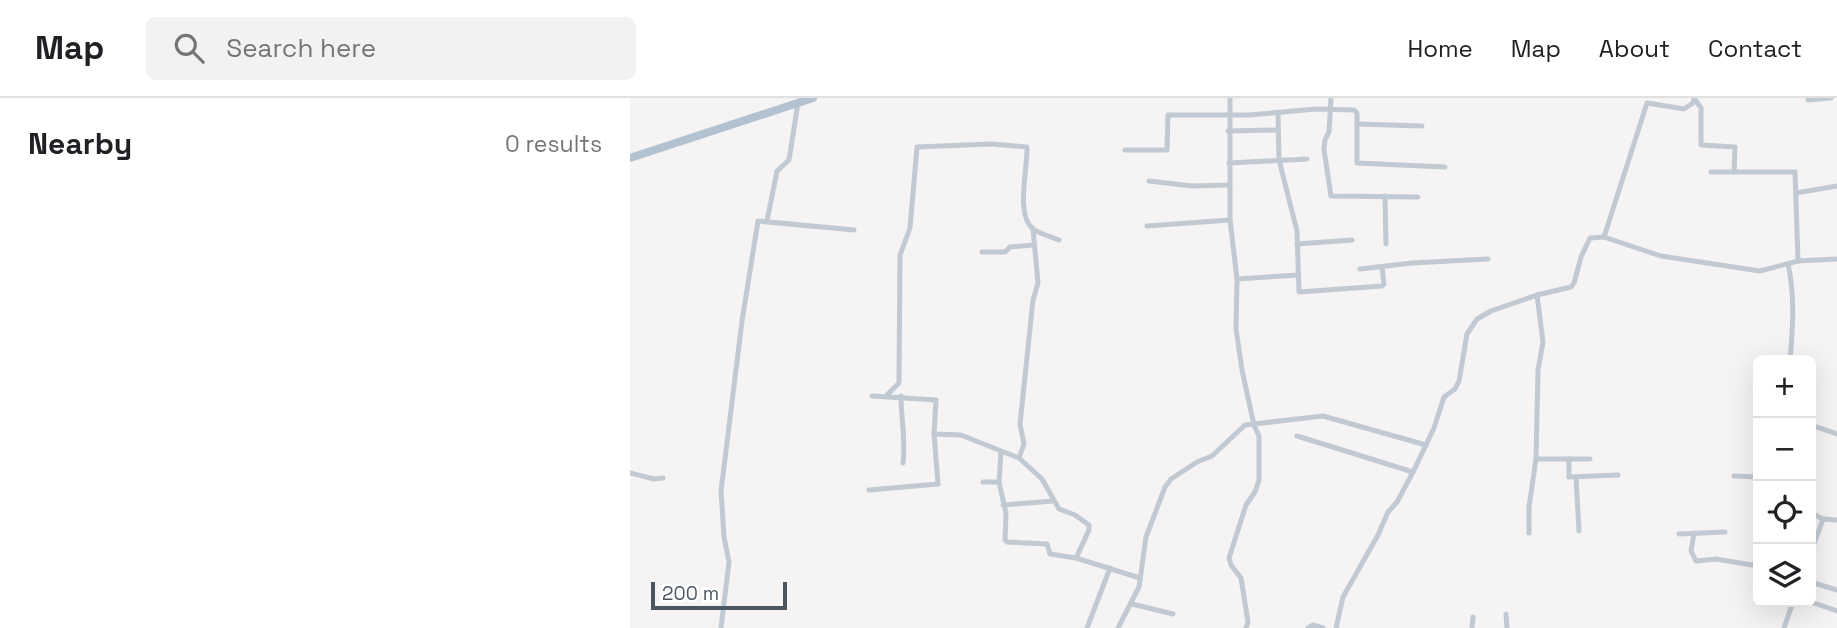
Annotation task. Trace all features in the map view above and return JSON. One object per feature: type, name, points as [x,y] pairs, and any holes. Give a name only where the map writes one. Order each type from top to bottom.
[{"type":"main road","points":[[630,158],[813,98]]},
{"type":"street","points":[[1230,98],[1230,220],[1237,279],[1236,329],[1242,370],[1259,436],[1259,480],[1246,505],[1229,558],[1241,578],[1248,622],[1246,628]]},
{"type":"street","points":[[1331,98],[1329,132],[1325,140],[1331,196],[1418,197]]},
{"type":"street","points":[[1694,98],[1701,107],[1701,145],[1735,147],[1734,172]]},
{"type":"street","points":[[1604,237],[1647,103],[1684,108],[1693,103],[1694,98]]},
{"type":"street","points":[[1808,100],[1830,98]]},
{"type":"street","points":[[766,221],[777,171],[789,160],[801,101]]},
{"type":"street","points":[[1125,150],[1167,150],[1168,115],[1357,111],[1359,164],[1445,166]]},
{"type":"street","points":[[1278,113],[1279,160],[1297,231],[1300,292],[1382,286],[1382,267]]},
{"type":"street","points":[[1357,124],[1422,126]]},
{"type":"street","points":[[1228,131],[1278,130]]},
{"type":"street","points":[[886,396],[899,383],[900,255],[910,228],[917,147],[990,144],[1027,147],[1024,205],[1026,218],[1033,229],[1038,283],[1033,300],[1030,351],[1022,401],[1020,424],[1024,444],[1019,458]]},
{"type":"street","points":[[1229,163],[1307,159]]},
{"type":"street","points":[[1710,172],[1795,172],[1798,261]]},
{"type":"street","points":[[1149,181],[1192,186],[1230,185]]},
{"type":"street","points":[[1796,192],[1837,186]]},
{"type":"street","points":[[1385,196],[1386,244]]},
{"type":"street","points":[[721,628],[729,562],[724,537],[722,478],[758,220],[854,230]]},
{"type":"street","points":[[1147,226],[1230,220]]},
{"type":"street","points":[[1033,229],[1059,240]]},
{"type":"street","points":[[1336,628],[1343,597],[1388,512],[1397,502],[1413,472],[1444,397],[1455,389],[1459,381],[1467,334],[1477,319],[1490,310],[1571,286],[1580,257],[1590,238],[1604,237],[1661,256],[1760,271],[1798,261],[1837,259]]},
{"type":"street","points":[[1297,244],[1352,240]]},
{"type":"street","points":[[982,252],[1005,252],[1010,247],[1034,245]]},
{"type":"street","points":[[1360,269],[1488,259]]},
{"type":"street","points":[[1788,264],[1792,280],[1794,333],[1791,355]]},
{"type":"street","points":[[1237,279],[1298,275]]},
{"type":"street","points":[[1529,533],[1529,507],[1536,459],[1538,370],[1543,342],[1537,295]]},
{"type":"street","points":[[869,491],[937,485],[934,434],[936,400],[872,396]]},
{"type":"street","points":[[901,396],[905,449],[903,463]]},
{"type":"street","points":[[1118,628],[1132,604],[1140,578],[1148,529],[1165,487],[1171,479],[1197,462],[1212,456],[1245,425],[1321,416],[1426,446]]},
{"type":"street","points":[[1816,427],[1837,434]]},
{"type":"street","points":[[934,434],[961,435],[1019,458],[1042,479],[1059,509],[1075,515],[1089,525],[1076,558]]},
{"type":"street","points":[[1297,436],[1413,472]]},
{"type":"street","points":[[1001,452],[999,482],[1006,513],[1007,542],[1040,542],[1047,544],[1050,554],[1076,558],[1140,578]]},
{"type":"street","points":[[1536,459],[1590,459]]},
{"type":"street","points":[[1569,459],[1567,476],[1618,475]]},
{"type":"street","points":[[630,473],[654,479],[663,478]]},
{"type":"street","points":[[1576,477],[1579,531]]},
{"type":"street","points":[[1734,477],[1753,477]]},
{"type":"street","points":[[984,482],[999,482]]},
{"type":"street","points":[[1003,505],[1053,501]]},
{"type":"street","points":[[1816,516],[1837,520]]},
{"type":"street","points":[[1814,544],[1823,519]]},
{"type":"street","points":[[1679,534],[1725,532]]},
{"type":"street","points":[[1694,533],[1691,551],[1696,561],[1716,559],[1753,565]]},
{"type":"street","points":[[1087,628],[1110,568]]},
{"type":"street","points":[[1816,584],[1837,590]]},
{"type":"street","points":[[1132,604],[1173,614]]},
{"type":"street","points":[[1816,604],[1837,611]]},
{"type":"street","points":[[1784,628],[1791,607]]},
{"type":"street","points":[[1506,614],[1507,628]]},
{"type":"street","points":[[1472,628],[1474,617]]},
{"type":"street","points":[[1308,628],[1313,625],[1323,628]]}]
